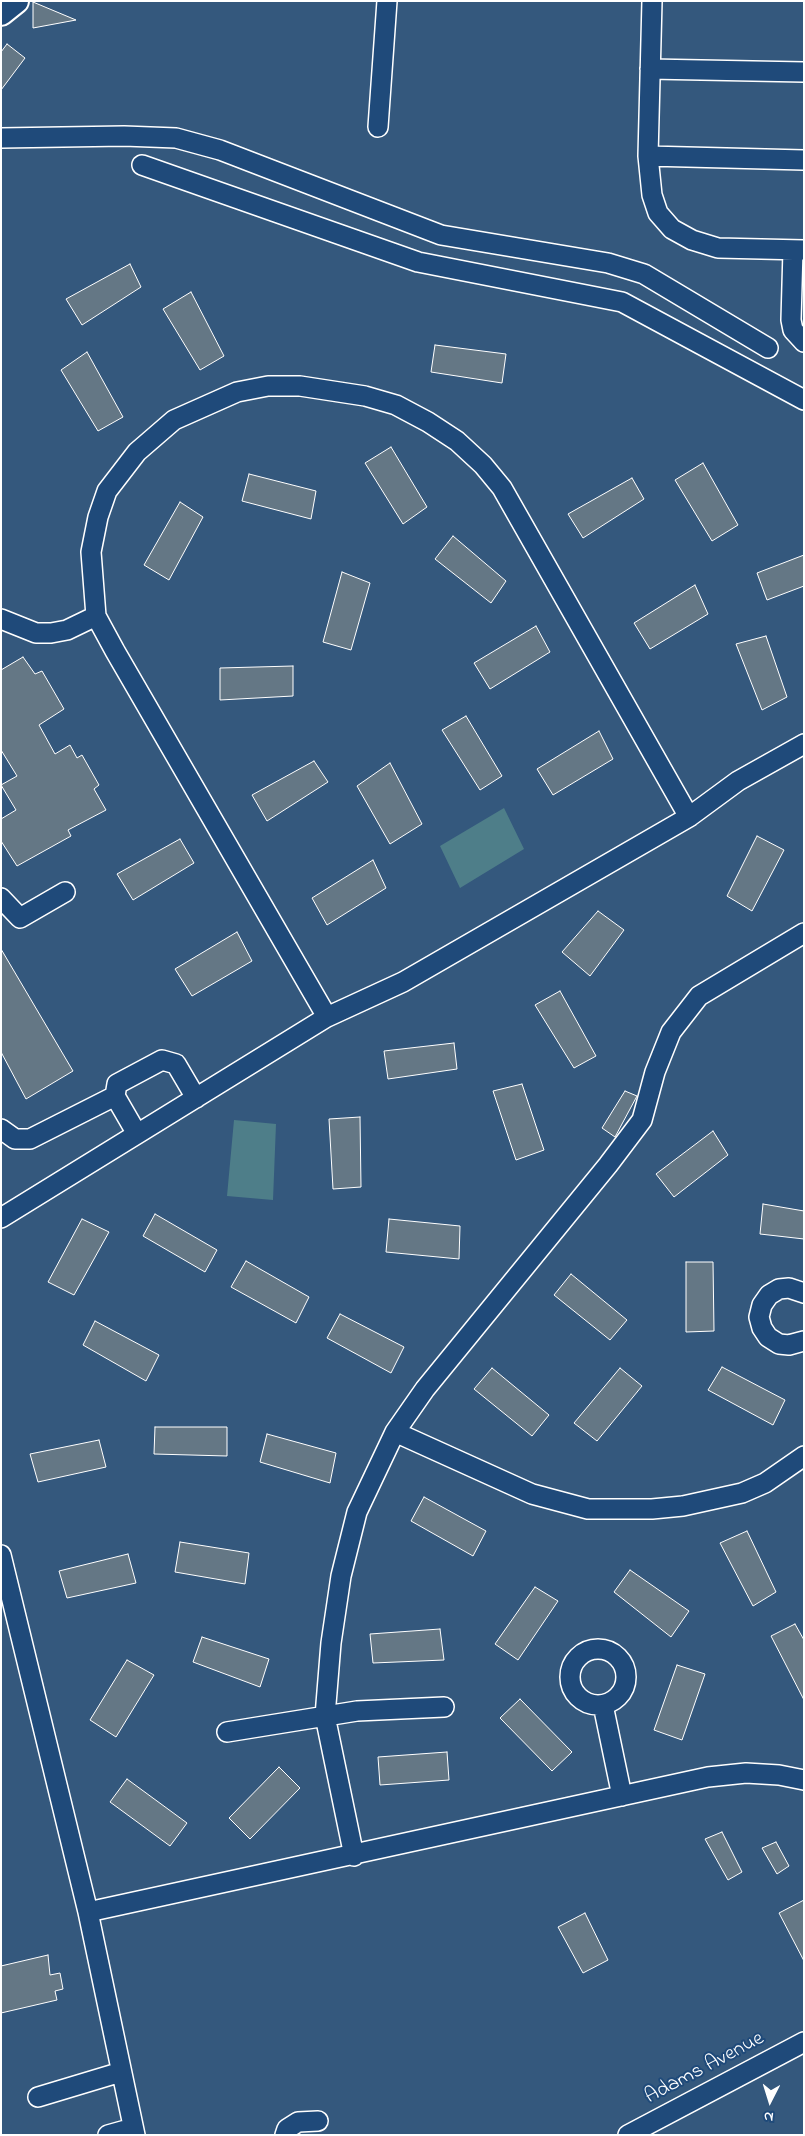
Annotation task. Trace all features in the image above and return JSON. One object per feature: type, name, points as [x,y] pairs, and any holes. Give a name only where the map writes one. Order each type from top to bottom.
[{"type":"main road","points":[[1,13],[16,1]]},
{"type":"street","points":[[378,127],[387,1]]},
{"type":"street","points":[[652,1],[648,156],[652,195],[658,214],[672,229],[692,240],[718,248],[799,250],[791,320],[793,330],[804,342]]},
{"type":"street","points":[[650,69],[804,72]]},
{"type":"street","points":[[1,138],[124,136],[176,138],[220,150],[441,235],[608,263],[644,274],[768,348]]},
{"type":"street","points":[[648,156],[804,160]]},
{"type":"street","points":[[142,165],[418,262],[622,302],[804,400]]},
{"type":"street","points":[[327,1018],[96,616],[91,552],[98,517],[107,491],[137,452],[174,420],[238,392],[268,386],[300,386],[365,396],[396,405],[428,422],[457,441],[483,465],[502,488],[689,817]]},
{"type":"street","points":[[1,619],[36,633],[51,633],[67,630],[96,616]]},
{"type":"street","points":[[1,1218],[327,1018],[403,982],[689,817],[738,781],[804,744]]},
{"type":"street","points":[[1,898],[20,918],[65,892]]},
{"type":"street","points":[[354,1856],[325,1716],[331,1643],[343,1567],[357,1512],[396,1432],[425,1389],[608,1165],[642,1120],[654,1072],[671,1032],[699,996],[804,933]]},
{"type":"street","points":[[137,1134],[115,1096],[117,1084],[162,1060],[176,1064],[196,1098]]},
{"type":"street","points":[[1,1129],[15,1139],[30,1139],[115,1096]]},
{"type":"street","points":[[804,1293],[790,1288],[769,1295],[762,1305],[759,1316],[762,1328],[768,1337],[779,1344],[789,1346],[804,1341]]},
{"type":"street","points":[[396,1432],[532,1494],[562,1504],[596,1510],[652,1510],[683,1506],[742,1493],[766,1483],[804,1456]]},
{"type":"street","points":[[1,1555],[88,1912],[134,2132],[108,2135]]},
{"type":"street","points":[[603,1705],[622,1796]]},
{"type":"street","points":[[227,1732],[356,1711],[444,1707]]},
{"type":"street","points":[[88,1912],[708,1778],[746,1773],[779,1775],[804,1780]]},
{"type":"street","name":"Adams Avenue","points":[[628,2135],[804,2042]]},
{"type":"street","points":[[38,2096],[121,2072]]},
{"type":"street","points":[[285,2135],[287,2129],[298,2122],[318,2121]]},
{"type":"green space","points":[[504,808],[524,849],[460,888],[440,846]]},
{"type":"green space","points":[[234,1120],[276,1124],[273,1200],[227,1196]]},
{"type":"building","points":[[33,2],[76,20],[33,28]]},
{"type":"building","points":[[7,44],[25,58],[1,90],[1,52]]},
{"type":"building","points":[[130,264],[141,287],[82,325],[66,299]]},
{"type":"building","points":[[191,292],[224,356],[200,370],[163,309]]},
{"type":"building","points":[[435,345],[506,354],[502,383],[431,372]]},
{"type":"building","points":[[87,352],[123,417],[98,431],[61,370]]},
{"type":"building","points":[[391,447],[427,507],[403,524],[365,463]]},
{"type":"building","points":[[703,463],[738,525],[712,541],[675,480]]},
{"type":"building","points":[[249,474],[316,491],[311,519],[242,501]]},
{"type":"building","points":[[632,478],[644,499],[583,538],[568,514]]},
{"type":"building","points":[[180,502],[203,517],[169,580],[144,565]]},
{"type":"building","points":[[453,536],[506,581],[491,603],[435,559]]},
{"type":"building","points":[[804,555],[804,586],[767,600],[757,573]]},
{"type":"building","points":[[342,572],[370,583],[351,650],[323,642]]},
{"type":"building","points":[[695,585],[708,614],[650,649],[634,623]]},
{"type":"building","points":[[536,626],[550,652],[490,689],[474,663]]},
{"type":"building","points":[[766,636],[787,697],[762,710],[736,644]]},
{"type":"building","points":[[23,657],[35,674],[42,671],[64,709],[39,725],[55,754],[70,745],[77,758],[82,755],[99,785],[94,789],[106,810],[68,830],[71,836],[17,866],[1,841],[1,819],[16,810],[1,785],[17,776],[1,750],[1,670]]},
{"type":"building","points":[[293,666],[293,696],[220,700],[220,668]]},
{"type":"building","points":[[466,716],[502,776],[480,790],[442,730]]},
{"type":"building","points":[[599,731],[613,759],[553,795],[537,769]]},
{"type":"building","points":[[314,761],[328,782],[267,821],[252,795]]},
{"type":"building","points":[[390,763],[422,824],[390,844],[357,786]]},
{"type":"building","points":[[757,836],[784,850],[752,911],[727,896]]},
{"type":"building","points":[[180,839],[194,863],[133,900],[117,874]]},
{"type":"building","points":[[373,860],[386,888],[327,925],[312,898]]},
{"type":"building","points":[[598,911],[624,930],[590,976],[562,952]]},
{"type":"building","points":[[237,932],[252,961],[192,996],[175,969]]},
{"type":"building","points":[[1,949],[73,1071],[26,1099],[1,1052]]},
{"type":"building","points":[[560,991],[596,1056],[574,1068],[535,1005]]},
{"type":"building","points":[[454,1043],[457,1069],[388,1079],[384,1051]]},
{"type":"building","points":[[522,1084],[544,1150],[516,1160],[493,1091]]},
{"type":"building","points":[[625,1091],[637,1096],[615,1137],[602,1128]]},
{"type":"building","points":[[360,1117],[361,1187],[333,1189],[329,1119]]},
{"type":"building","points":[[713,1131],[728,1155],[674,1197],[656,1174]]},
{"type":"building","points":[[763,1204],[804,1211],[804,1239],[760,1234]]},
{"type":"building","points":[[155,1214],[217,1250],[205,1272],[143,1236]]},
{"type":"building","points":[[82,1219],[109,1232],[74,1295],[48,1282]]},
{"type":"building","points":[[389,1219],[460,1226],[459,1259],[386,1252]]},
{"type":"building","points":[[246,1261],[309,1297],[296,1323],[231,1287]]},
{"type":"building","points":[[686,1262],[713,1262],[714,1331],[686,1332]]},
{"type":"building","points":[[571,1274],[627,1320],[610,1340],[554,1295]]},
{"type":"building","points":[[340,1314],[404,1347],[391,1373],[327,1338]]},
{"type":"building","points":[[95,1321],[159,1355],[146,1381],[83,1345]]},
{"type":"building","points":[[722,1367],[785,1400],[773,1425],[708,1390]]},
{"type":"building","points":[[492,1368],[549,1415],[532,1436],[474,1389]]},
{"type":"building","points":[[620,1368],[642,1386],[597,1441],[574,1423]]},
{"type":"building","points":[[155,1427],[227,1427],[227,1456],[154,1454]]},
{"type":"building","points":[[267,1434],[336,1453],[330,1483],[260,1462]]},
{"type":"building","points":[[99,1440],[106,1467],[38,1482],[30,1454]]},
{"type":"building","points":[[424,1497],[486,1531],[473,1556],[411,1521]]},
{"type":"building","points":[[747,1531],[776,1592],[753,1606],[720,1543]]},
{"type":"building","points":[[180,1542],[249,1553],[245,1584],[175,1572]]},
{"type":"building","points":[[128,1554],[136,1583],[67,1598],[59,1571]]},
{"type":"building","points":[[630,1570],[689,1611],[671,1637],[614,1592]]},
{"type":"building","points":[[535,1587],[558,1601],[518,1660],[495,1644]]},
{"type":"building","points":[[795,1624],[804,1640],[804,1700],[771,1636]]},
{"type":"building","points":[[440,1629],[444,1660],[373,1663],[370,1634]]},
{"type":"building","points":[[202,1637],[269,1659],[260,1687],[193,1662]]},
{"type":"building","points":[[127,1660],[154,1675],[116,1737],[90,1720]]},
{"type":"building","points":[[677,1665],[705,1674],[682,1740],[654,1730]]},
{"type":"building","points":[[520,1699],[572,1752],[552,1771],[500,1718]]},
{"type":"building","points":[[447,1752],[449,1780],[380,1785],[378,1757]]},
{"type":"building","points":[[279,1767],[300,1788],[250,1839],[229,1818]]},
{"type":"building","points":[[127,1779],[187,1823],[170,1846],[110,1802]]},
{"type":"building","points":[[722,1832],[742,1872],[728,1880],[705,1839]]},
{"type":"building","points":[[776,1842],[789,1866],[777,1874],[762,1848]]},
{"type":"building","points":[[804,1900],[804,1961],[779,1913]]},
{"type":"building","points":[[585,1913],[608,1960],[583,1973],[558,1927]]},
{"type":"building","points":[[48,1955],[50,1975],[60,1973],[63,1989],[55,1991],[57,2000],[1,2013],[1,1966]]}]
